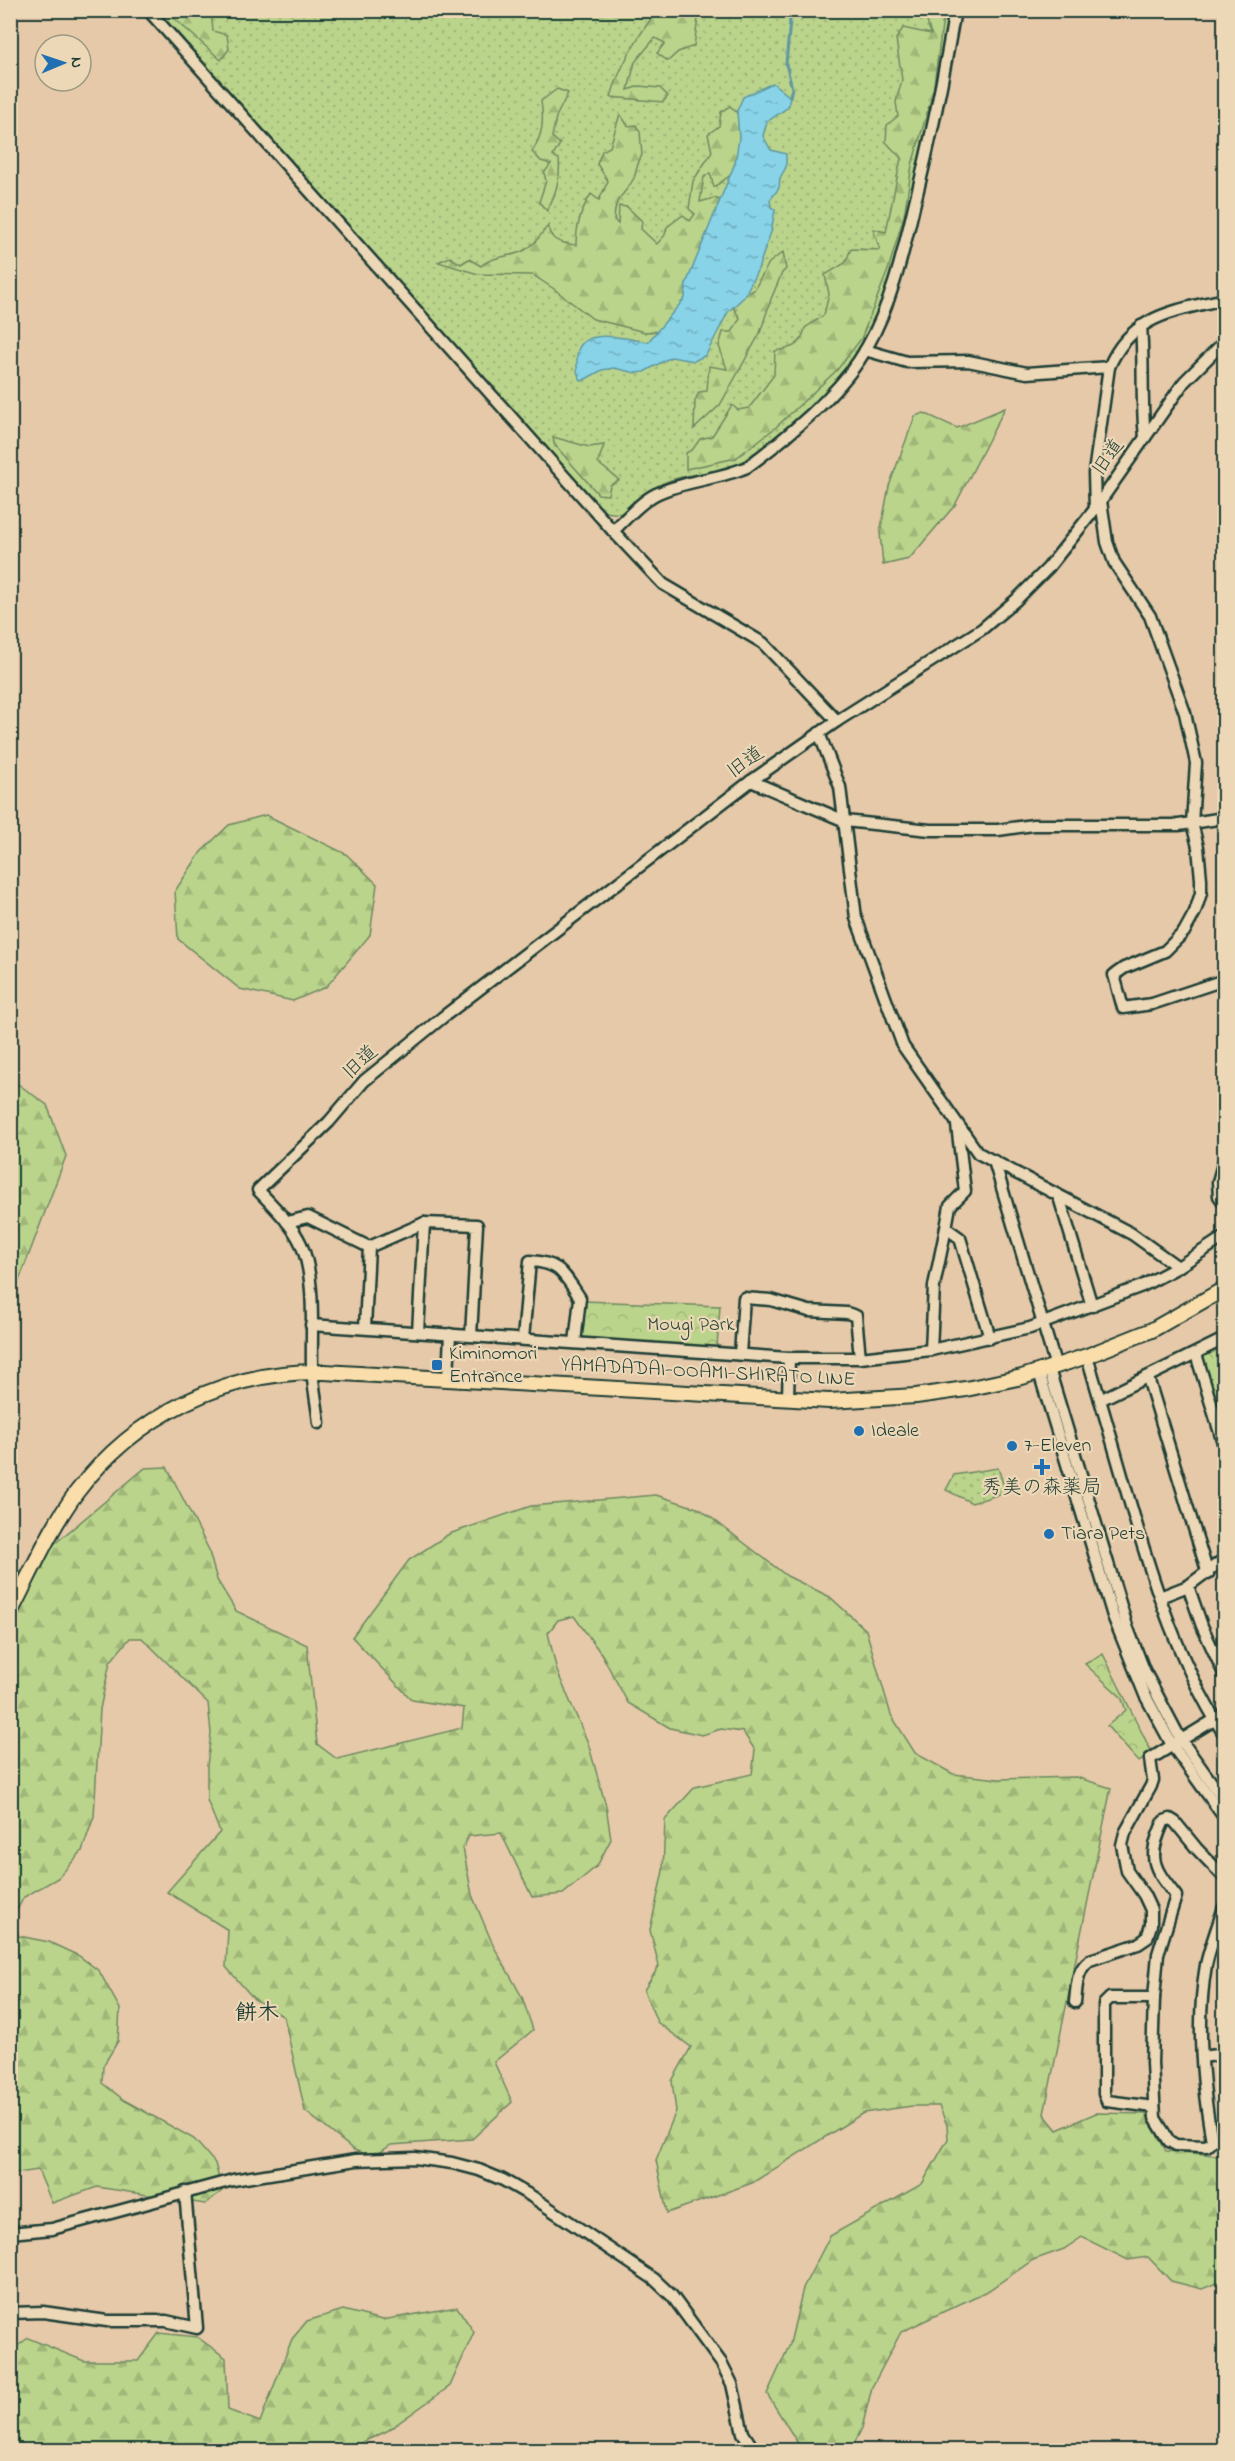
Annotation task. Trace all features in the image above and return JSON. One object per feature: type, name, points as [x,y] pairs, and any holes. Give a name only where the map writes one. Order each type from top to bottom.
[{"type":"main road","name":"YAMADADAI-OOAMI-SHIRATO LINE","points":[[10,1613],[47,1540],[75,1495],[105,1458],[121,1443],[160,1416],[203,1394],[246,1380],[312,1372],[830,1401],[916,1396],[977,1387],[1048,1369],[1087,1356],[1152,1330],[1224,1289]]},
{"type":"street","points":[[148,10],[613,531],[663,584],[763,643],[837,721]]},
{"type":"street","points":[[613,531],[654,495],[690,482],[730,474],[747,467],[829,396],[866,351],[887,305],[900,265],[941,97],[955,10]]},
{"type":"street","points":[[1224,299],[1166,313],[1128,335],[1115,352],[1109,367],[1094,473],[1098,505],[1114,562],[1150,616],[1185,713],[1196,763],[1192,823],[1198,847],[1201,879],[1201,893],[1195,912],[1184,932],[1165,951],[1124,968],[1114,975],[1123,1008],[1161,1002],[1224,980]]},
{"type":"street","points":[[1141,326],[1142,410],[1145,437]]},
{"type":"street","name":"旧道","points":[[287,1222],[258,1190],[329,1122],[364,1081],[442,1017],[751,781],[837,721],[982,629],[1048,568],[1098,505],[1184,382],[1224,342]]},
{"type":"street","points":[[866,351],[907,362],[968,361],[1027,373],[1109,367]]},
{"type":"street","points":[[819,733],[840,787],[856,918],[903,1046],[978,1153],[1132,1234],[1178,1267]]},
{"type":"street","points":[[751,781],[845,821],[930,830],[998,830],[1033,825],[1192,823],[1224,818]]},
{"type":"street","points":[[931,1350],[934,1286],[950,1206],[965,1191],[956,1122]]},
{"type":"street","points":[[961,1148],[967,1143],[973,1145]]},
{"type":"street","points":[[1224,1160],[1218,1182],[1219,1196],[1224,1203]]},
{"type":"street","points":[[994,1161],[1041,1324],[1048,1369],[1100,1553],[1144,1670],[1177,1743],[1224,1816]]},
{"type":"street","points":[[1059,1197],[1092,1306]]},
{"type":"street","points":[[319,1423],[312,1372],[306,1262],[301,1244],[287,1222],[308,1217],[369,1247],[424,1223],[477,1225],[471,1336]]},
{"type":"street","points":[[418,1332],[424,1223]]},
{"type":"street","points":[[946,1228],[960,1238],[990,1338]]},
{"type":"street","points":[[311,1325],[789,1358],[860,1358],[931,1350],[990,1338],[1041,1324],[1142,1286],[1178,1267],[1224,1237]]},
{"type":"street","points":[[365,1328],[369,1247]]},
{"type":"street","points":[[523,1339],[530,1261],[549,1263],[561,1271],[580,1298],[575,1343]]},
{"type":"street","points":[[740,1354],[744,1298],[771,1300],[809,1311],[856,1316],[860,1358]]},
{"type":"street","points":[[448,1378],[450,1334]]},
{"type":"street","points":[[1100,1401],[1224,1339]]},
{"type":"street","points":[[1196,1354],[1224,1446]]},
{"type":"street","points":[[1087,1356],[1160,1597],[1185,1663],[1220,1717],[1224,1734]]},
{"type":"street","points":[[788,1399],[789,1358]]},
{"type":"street","points":[[1148,1378],[1208,1574]]},
{"type":"street","points":[[1160,1597],[1188,1586],[1208,1574],[1224,1559]]},
{"type":"street","points":[[1188,1586],[1202,1626],[1224,1674]]},
{"type":"street","points":[[1075,2002],[1078,1975],[1084,1964],[1138,1944],[1147,1938],[1150,1910],[1144,1895],[1126,1871],[1122,1845],[1125,1833],[1153,1780],[1150,1759],[1220,1717]]},
{"type":"street","points":[[1177,1743],[1224,1800]]},
{"type":"street","points":[[1224,1877],[1197,1850],[1175,1822],[1170,1819],[1164,1821],[1154,1842],[1155,1870],[1176,1896],[1158,1954],[1152,2063],[1155,2118],[1169,2141],[1176,2145],[1207,2146],[1212,2142],[1203,2083],[1202,2057],[1206,1964],[1224,1907]]},
{"type":"street","points":[[1154,1998],[1110,1998],[1104,2004],[1104,2094],[1107,2101],[1154,2107]]},
{"type":"street","points":[[1202,2057],[1224,2054]]},
{"type":"street","points":[[10,2233],[52,2229],[233,2180],[356,2160],[415,2158],[452,2163],[479,2170],[531,2196],[654,2279],[672,2296],[722,2364],[732,2384],[743,2433],[753,2450]]},
{"type":"street","points":[[10,2313],[43,2312],[107,2321],[166,2321],[197,2328],[185,2192]]},
{"type":"green space","points":[[657,10],[699,11],[694,46],[678,52],[668,61],[657,53],[665,43],[655,38],[635,62],[628,90],[639,86],[660,88],[668,96],[663,102],[611,97],[630,52]]},
{"type":"green space","points":[[926,10],[944,11],[933,92],[912,165],[904,216],[888,270],[861,339],[837,370],[775,428],[736,458],[686,469],[686,453],[693,449],[700,439],[712,436],[732,405],[738,410],[749,408],[774,375],[775,351],[795,345],[801,339],[805,328],[824,315],[829,294],[825,275],[845,263],[851,249],[880,250],[873,229],[886,232],[901,158],[886,142],[887,125],[898,116],[896,102],[902,80],[896,39],[903,28],[931,34],[924,12]]},
{"type":"green space","points":[[158,11],[951,11],[898,256],[876,317],[855,355],[834,382],[809,408],[756,454],[727,468],[685,476],[660,485],[646,493],[622,514],[604,512]]},
{"type":"green space","points":[[166,11],[211,11],[213,31],[227,35],[229,49],[221,60]]},
{"type":"green space","points":[[557,89],[568,93],[556,117],[552,137],[560,144],[553,156],[559,159],[559,173],[555,192],[547,211],[539,202],[546,181],[544,173],[551,164],[541,161],[532,152],[542,128],[541,101]]},
{"type":"green space","points":[[730,106],[743,119],[739,169],[714,187],[710,173],[704,177],[700,202],[714,198],[730,203],[697,290],[665,331],[645,332],[593,319],[533,275],[478,274],[438,262],[450,257],[461,264],[469,259],[481,266],[491,260],[529,248],[548,226],[554,239],[576,245],[578,224],[584,206],[591,194],[599,200],[608,181],[597,164],[602,151],[610,147],[620,114],[628,126],[636,125],[640,132],[642,155],[634,178],[616,205],[614,220],[618,224],[619,206],[627,207],[642,221],[641,229],[657,244],[665,235],[667,227],[683,215],[690,221],[695,214],[689,209],[693,181],[712,152],[708,134],[719,126],[721,112]]},
{"type":"green space","points":[[783,252],[786,269],[771,299],[760,333],[720,405],[694,429],[695,401],[699,392],[707,391],[709,366],[727,369],[719,346],[723,332],[732,332],[740,318],[730,303],[754,290],[769,263]]},
{"type":"green space","points":[[1005,408],[955,505],[909,559],[883,565],[880,533],[889,486],[915,416],[924,413],[957,428]]},
{"type":"green space","points":[[553,437],[589,447],[604,445],[598,463],[619,480],[610,485],[608,495],[598,494],[554,444]]},
{"type":"green space","points":[[266,815],[346,854],[377,884],[370,935],[326,987],[293,1001],[240,989],[178,939],[175,891],[201,852],[229,825]]},
{"type":"green space","points":[[11,1079],[47,1105],[66,1156],[11,1302]]},
{"type":"green space","name":"Mougi Park","points":[[583,1301],[720,1306],[717,1347],[586,1339],[581,1335]]},
{"type":"green space","points":[[1219,1346],[1224,1348],[1224,1433],[1202,1363],[1203,1355]]},
{"type":"green space","points":[[167,1467],[208,1548],[217,1580],[236,1611],[307,1645],[317,1744],[337,1759],[462,1728],[464,1708],[412,1700],[352,1637],[409,1560],[449,1534],[531,1506],[656,1495],[700,1509],[787,1576],[830,1597],[866,1630],[891,1715],[915,1753],[953,1774],[999,1779],[1076,1777],[1111,1788],[1044,2114],[1057,2130],[1096,2113],[1146,2114],[1166,2151],[1217,2155],[1224,2151],[1224,2280],[1202,2289],[1171,2281],[1148,2257],[1128,2260],[1082,2237],[1064,2249],[1033,2260],[989,2290],[901,2332],[872,2387],[862,2428],[851,2450],[802,2450],[767,2394],[790,2344],[803,2288],[830,2236],[922,2184],[948,2139],[947,2125],[939,2106],[912,2106],[863,2113],[752,2183],[667,2213],[656,2160],[676,2111],[672,2081],[691,2047],[657,2022],[644,1990],[659,1966],[650,1930],[663,1871],[665,1820],[695,1787],[752,1774],[755,1750],[743,1732],[721,1729],[702,1735],[670,1728],[628,1703],[602,1655],[574,1616],[558,1620],[548,1633],[557,1671],[588,1743],[606,1806],[611,1839],[597,1866],[563,1894],[532,1897],[501,1833],[469,1836],[463,1848],[472,1895],[493,1945],[522,1997],[533,2030],[494,2062],[512,2102],[472,2139],[391,2145],[373,2157],[354,2150],[305,2111],[284,2017],[254,1999],[226,1967],[228,1930],[167,1892],[220,1832],[207,1800],[207,1766],[211,1733],[208,1703],[142,1638],[130,1638],[110,1662],[100,1709],[94,1816],[82,1851],[58,1878],[24,1897],[11,1921],[19,1936],[49,1942],[79,1956],[99,1971],[120,2009],[118,2041],[103,2066],[102,2083],[124,2100],[194,2139],[215,2163],[222,2191],[205,2204],[97,2187],[52,2203],[38,2170],[11,2174],[10,1581],[145,1468]]},
{"type":"green space","points":[[998,1468],[1006,1492],[972,1503],[946,1490],[954,1475]]},
{"type":"green space","points":[[1103,1654],[1152,1753],[1139,1762],[1107,1726],[1126,1710],[1121,1697],[1085,1664]]},
{"type":"green space","points":[[457,2307],[474,2332],[450,2386],[387,2431],[358,2444],[351,2450],[11,2450],[11,2351],[28,2338],[84,2361],[138,2361],[159,2333],[197,2337],[226,2358],[228,2410],[260,2422],[292,2339],[307,2321],[343,2310],[382,2320]]},
{"type":"water","points":[[773,83],[790,97],[788,107],[767,122],[763,136],[771,150],[786,154],[786,167],[780,178],[779,188],[770,200],[771,207],[775,210],[771,232],[758,269],[744,297],[728,312],[706,355],[694,361],[671,357],[644,372],[636,373],[614,368],[602,370],[582,381],[578,374],[577,359],[579,348],[585,341],[605,336],[648,342],[685,298],[686,284],[735,163],[739,138],[737,111],[743,97]]},
{"type":"waterway","points":[[790,97],[792,88],[786,64],[791,10]]},
{"type":"place","name":"Kiminomori Entrance","points":[[437,1365]]},
{"type":"place","name":"Ideale","points":[[859,1431]]},
{"type":"place","name":"7-Eleven","points":[[1012,1446]]},
{"type":"place","name":"秀美の森薬局","points":[[1042,1467]]},
{"type":"place","name":"Tiara Pets","points":[[1049,1534]]},
{"type":"district","name":"餅木","points":[[257,2014]]}]
